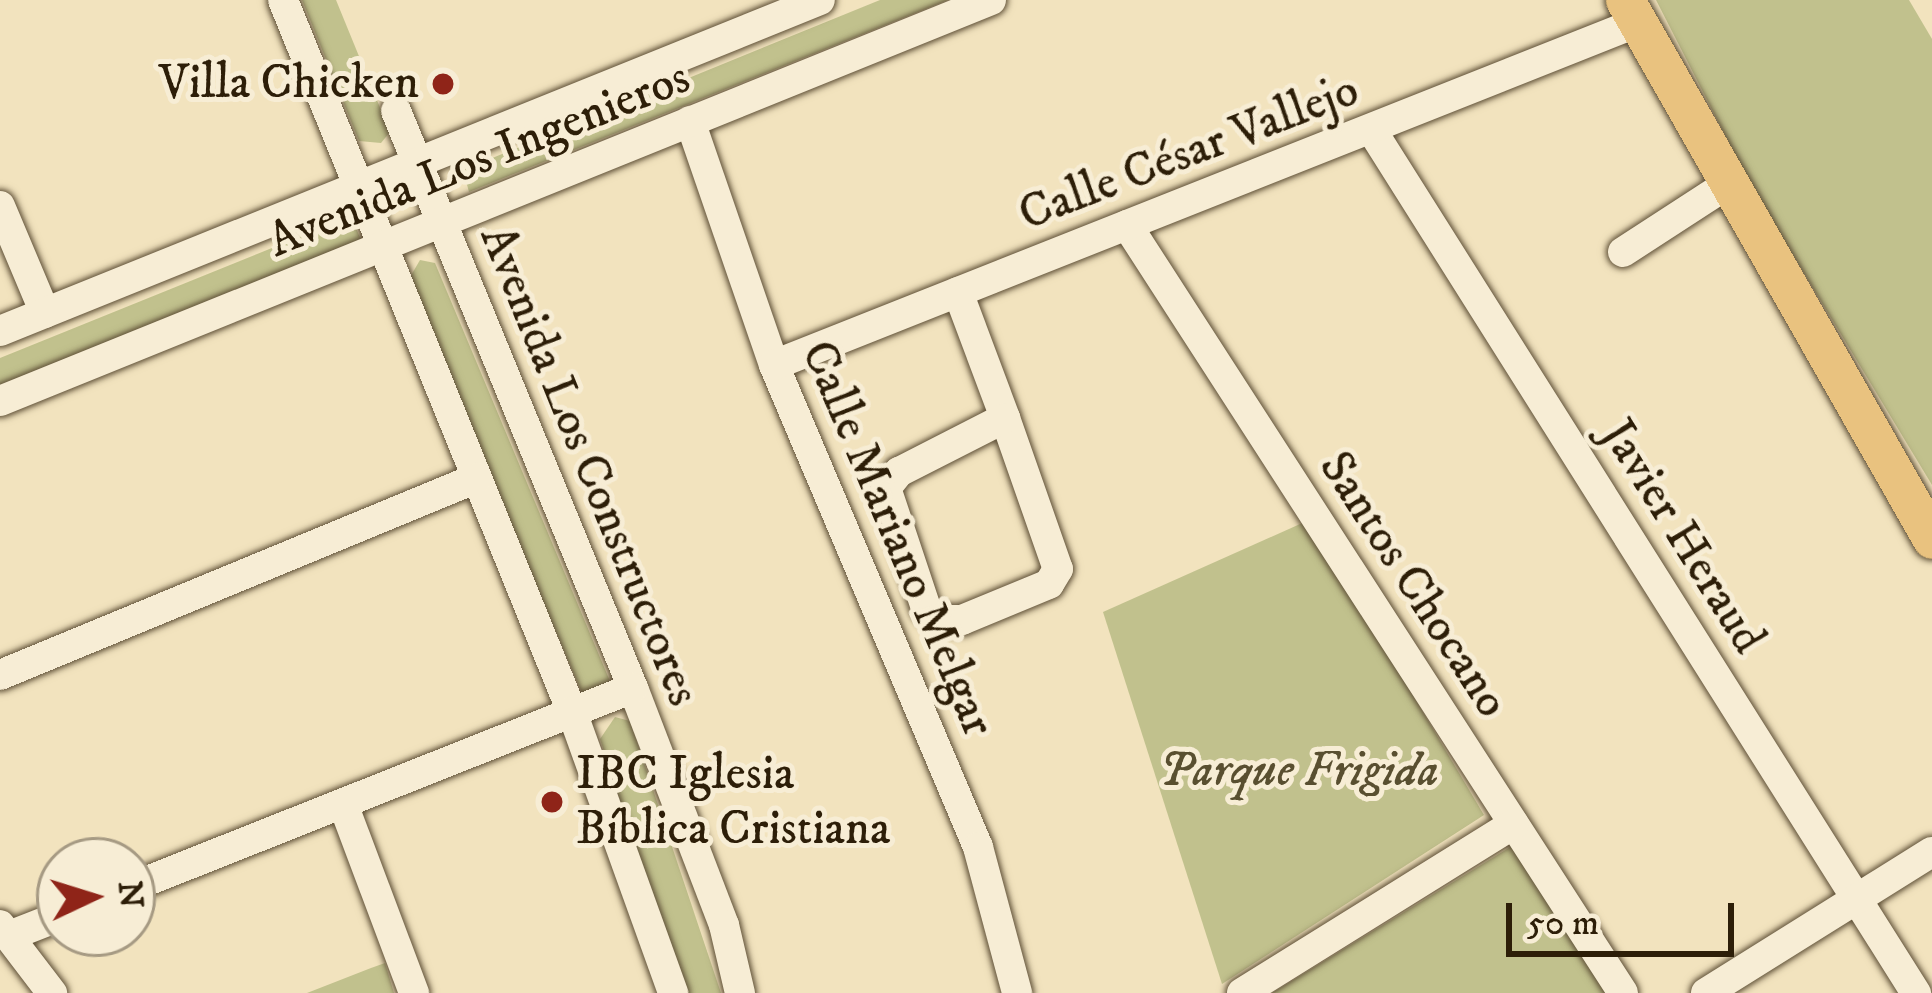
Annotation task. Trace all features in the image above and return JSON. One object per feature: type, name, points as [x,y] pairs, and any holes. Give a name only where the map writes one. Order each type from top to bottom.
[{"type":"main road","points":[[1630,11],[1932,539]]},
{"type":"street","points":[[283,0],[572,712],[673,993]]},
{"type":"street","name":"Avenida Los Ingenieros","points":[[0,331],[820,0]]},
{"type":"street","name":"Avenida Los Ingenieros","points":[[0,401],[443,227],[992,0]]},
{"type":"street","name":"Calle César Vallejo","points":[[774,365],[1371,129],[1630,11]]},
{"type":"street","name":"Avenida Los Constructores","points":[[397,111],[633,688],[724,925],[740,993]]},
{"type":"street","name":"Calle Mariano Melgar","points":[[690,122],[774,365],[978,847],[1017,993]]},
{"type":"street","name":"Javier Heraud","points":[[1371,129],[1916,993]]},
{"type":"street","points":[[1623,252],[1726,185]]},
{"type":"street","points":[[0,206],[45,313]]},
{"type":"street","name":"Santos Chocano","points":[[1126,225],[1623,993]]},
{"type":"street","points":[[958,292],[1005,418],[1058,569],[1049,584],[962,620],[939,620],[926,608],[886,488],[898,472],[1005,418]]},
{"type":"street","points":[[0,675],[477,478]]},
{"type":"street","points":[[156,878],[633,688]]},
{"type":"street","points":[[343,804],[414,993]]},
{"type":"street","points":[[1242,993],[1514,824]]},
{"type":"street","points":[[1706,993],[1932,852]]},
{"type":"street","points":[[36,922],[4,931],[52,993]]},
{"type":"green space","points":[[302,0],[336,0],[390,132],[381,143],[359,141]]},
{"type":"green space","points":[[880,0],[948,0],[469,192],[463,170]]},
{"type":"green space","points":[[1656,0],[1909,0],[1932,39],[1932,485],[1749,182]]},
{"type":"green space","points":[[351,216],[361,240],[0,385],[0,358]]},
{"type":"green space","points":[[420,260],[435,263],[612,686],[583,695],[406,284]]},
{"type":"green space","name":"Parque Frigida","points":[[1309,520],[1484,815],[1222,984],[1103,612]]},
{"type":"green space","points":[[615,717],[630,721],[721,993],[683,993],[600,739]]},
{"type":"green space","points":[[1512,846],[1608,993],[1272,993]]},
{"type":"green space","points":[[385,963],[394,993],[307,993],[371,968]]},
{"type":"place","name":"Villa Chicken","points":[[443,84]]},
{"type":"place","name":"IBC Iglesia Bíblica Cristiana","points":[[552,802]]}]
